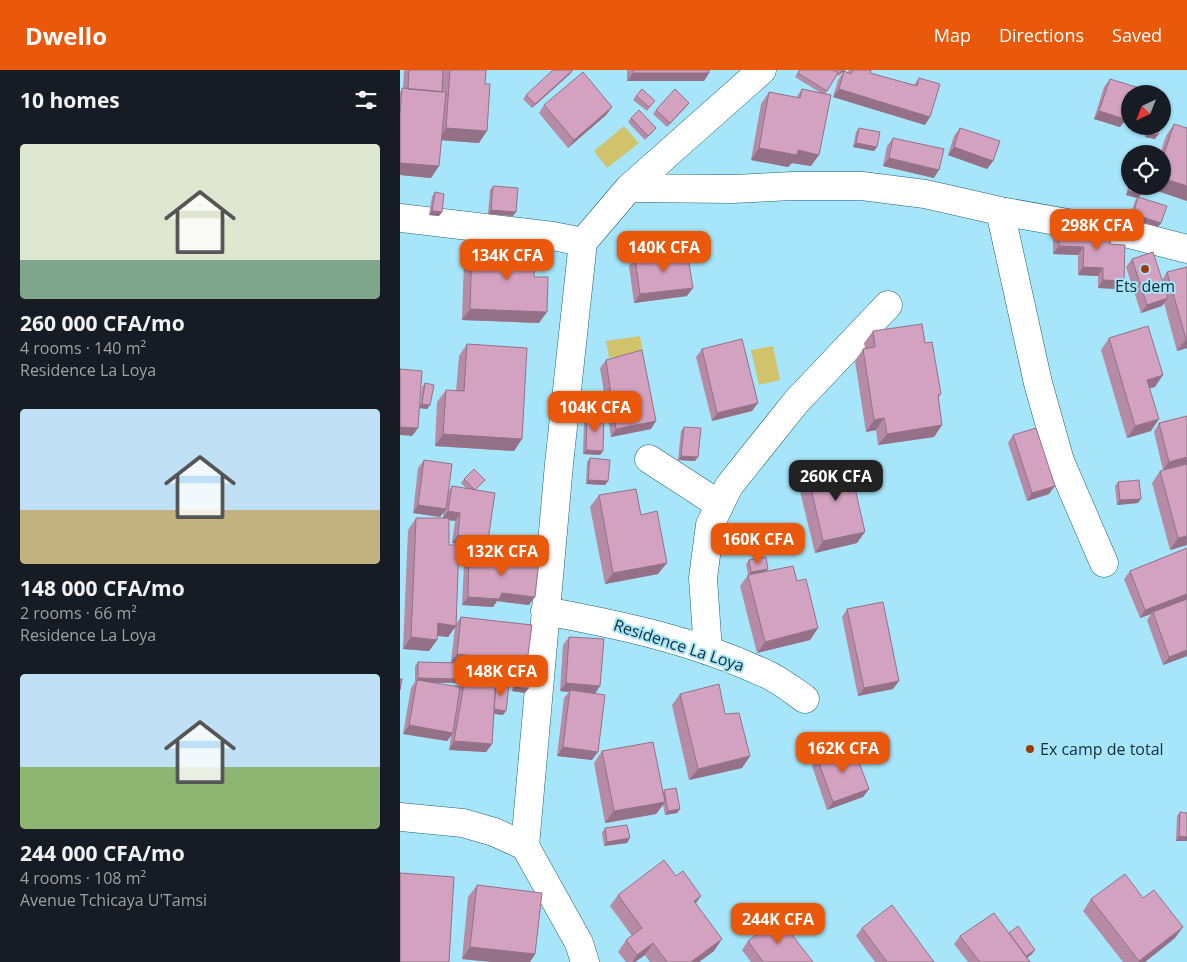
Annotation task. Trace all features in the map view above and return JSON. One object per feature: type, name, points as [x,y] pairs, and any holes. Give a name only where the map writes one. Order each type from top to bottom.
[{"type":"street","points":[[585,962],[579,943],[525,846],[545,612],[583,242],[629,188],[762,70]]},
{"type":"street","points":[[629,188],[732,189],[793,186],[862,186],[925,194],[1000,211],[1129,234],[1187,249]]},
{"type":"street","points":[[1000,211],[1038,383],[1060,461],[1104,563]]},
{"type":"street","points":[[400,218],[553,236],[583,242]]},
{"type":"street","points":[[708,651],[703,578],[710,525],[720,505],[730,486],[796,402],[888,305]]},
{"type":"street","points":[[649,459],[720,505]]},
{"type":"street","name":"Residence La Loya","points":[[545,612],[625,625],[708,651],[768,674],[805,699]]},
{"type":"street","points":[[400,817],[463,823],[494,832],[525,846]]},
{"type":"shaded area","points":[[624,126],[639,143],[607,168],[594,151]]},
{"type":"shaded area","points":[[640,336],[643,353],[609,358],[606,341]]},
{"type":"shaded area","points":[[773,346],[780,380],[759,385],[751,350]]},
{"type":"building","points":[[409,70],[443,70],[442,92],[408,89]]},
{"type":"building","points":[[450,70],[486,70],[485,84],[490,84],[487,131],[446,128]]},
{"type":"building","points":[[553,70],[573,70],[535,104],[526,95]]},
{"type":"building","points":[[633,70],[709,70],[709,73],[633,73]]},
{"type":"building","points":[[800,70],[833,70],[838,73],[827,91],[798,73]]},
{"type":"building","points":[[853,70],[871,70],[870,73],[917,86],[919,78],[940,84],[930,117],[839,89],[844,71],[851,74]]},
{"type":"building","points":[[583,72],[612,107],[574,140],[544,105]]},
{"type":"building","points":[[1110,79],[1130,85],[1121,85],[1121,118],[1099,111]]},
{"type":"building","points":[[402,88],[446,92],[439,166],[400,163]]},
{"type":"building","points":[[642,89],[655,101],[649,107],[636,96]]},
{"type":"building","points":[[675,89],[689,103],[670,123],[656,110]]},
{"type":"building","points":[[802,89],[831,95],[819,155],[798,150],[797,155],[759,148],[769,92],[800,98]]},
{"type":"building","points":[[639,110],[656,128],[648,136],[631,118]]},
{"type":"building","points":[[1174,124],[1187,128],[1187,186],[1171,181],[1171,145],[1167,145]]},
{"type":"building","points":[[859,128],[880,132],[877,147],[856,143]]},
{"type":"building","points":[[960,128],[1000,141],[993,161],[954,147]]},
{"type":"building","points":[[893,138],[944,149],[939,170],[889,158]]},
{"type":"building","points":[[493,186],[518,188],[516,212],[491,210]]},
{"type":"building","points":[[435,192],[444,194],[442,212],[432,211]]},
{"type":"building","points":[[1138,197],[1167,206],[1161,223],[1133,214]]},
{"type":"building","points":[[1059,229],[1111,231],[1110,244],[1125,245],[1124,281],[1103,280],[1103,268],[1083,267],[1084,247],[1059,246]]},
{"type":"building","points":[[472,248],[535,250],[534,277],[548,277],[547,312],[470,309]]},
{"type":"building","points":[[687,251],[693,288],[640,294],[635,258]]},
{"type":"building","points":[[1153,252],[1168,298],[1147,305],[1132,259]]},
{"type":"building","points":[[1187,267],[1187,339],[1186,339],[1167,272]]},
{"type":"building","points":[[922,324],[925,343],[932,342],[941,394],[938,395],[942,425],[887,434],[884,418],[874,420],[863,349],[875,347],[873,331]]},
{"type":"building","points":[[1148,326],[1163,375],[1147,380],[1159,419],[1135,426],[1109,338]]},
{"type":"building","points":[[742,339],[758,403],[717,413],[702,349]]},
{"type":"building","points":[[467,344],[527,348],[522,439],[443,434],[446,390],[464,391]]},
{"type":"building","points":[[642,350],[656,421],[616,429],[606,360]]},
{"type":"building","points":[[400,369],[422,371],[418,428],[400,427]]},
{"type":"building","points":[[425,383],[434,385],[430,405],[422,404]]},
{"type":"building","points":[[587,416],[604,416],[603,451],[586,450]]},
{"type":"building","points":[[1187,416],[1187,457],[1169,462],[1159,423]]},
{"type":"building","points":[[684,427],[701,428],[698,457],[681,456]]},
{"type":"building","points":[[1036,428],[1055,486],[1032,493],[1013,435]]},
{"type":"building","points":[[590,458],[610,460],[608,481],[588,480]]},
{"type":"building","points":[[424,460],[452,464],[446,509],[418,505]]},
{"type":"building","points":[[849,462],[865,532],[823,541],[807,471]]},
{"type":"building","points":[[1187,464],[1187,536],[1178,538],[1160,471]]},
{"type":"building","points":[[474,469],[485,480],[475,490],[464,479]]},
{"type":"building","points":[[1139,480],[1141,499],[1120,500],[1118,482]]},
{"type":"building","points":[[452,486],[495,493],[488,540],[458,535],[460,513],[448,511]]},
{"type":"building","points":[[636,489],[641,515],[657,511],[667,563],[613,573],[599,495]]},
{"type":"building","points":[[416,518],[449,518],[449,545],[459,545],[456,626],[438,623],[437,640],[411,637]]},
{"type":"building","points":[[1187,548],[1187,594],[1145,610],[1130,571]]},
{"type":"building","points":[[469,556],[539,560],[535,597],[502,593],[499,599],[468,597]]},
{"type":"building","points":[[766,557],[768,569],[751,572],[749,560]]},
{"type":"building","points":[[793,566],[797,581],[806,579],[818,628],[765,642],[748,575]]},
{"type":"building","points":[[1187,599],[1187,650],[1169,657],[1153,612]]},
{"type":"building","points":[[883,602],[899,681],[864,688],[847,609]]},
{"type":"building","points":[[461,617],[532,625],[527,662],[457,654]]},
{"type":"building","points":[[569,637],[604,639],[600,686],[566,683]]},
{"type":"building","points":[[418,662],[460,663],[460,679],[418,678]]},
{"type":"building","points":[[517,665],[531,667],[528,689],[515,687]]},
{"type":"building","points":[[465,678],[496,679],[492,744],[454,741]]},
{"type":"building","points":[[417,680],[460,687],[453,733],[409,725]]},
{"type":"building","points":[[496,683],[509,685],[506,711],[494,709]]},
{"type":"building","points":[[719,684],[725,714],[739,713],[750,756],[698,769],[680,694]]},
{"type":"building","points":[[570,690],[605,695],[598,752],[563,747]]},
{"type":"building","points":[[653,742],[665,802],[614,811],[602,751]]},
{"type":"building","points":[[853,746],[869,789],[833,802],[817,758]]},
{"type":"building","points":[[676,788],[680,809],[668,811],[664,790]]},
{"type":"building","points":[[1180,812],[1187,813],[1187,837],[1179,836]]},
{"type":"building","points":[[627,825],[630,838],[607,842],[605,828]]},
{"type":"building","points":[[664,860],[676,876],[683,871],[701,896],[694,901],[722,939],[691,962],[667,962],[653,943],[637,955],[626,940],[642,928],[618,895]]},
{"type":"building","points":[[400,873],[454,877],[449,962],[400,962]]},
{"type":"building","points":[[1125,874],[1143,898],[1154,890],[1183,927],[1139,961],[1091,899]]},
{"type":"building","points":[[477,885],[542,893],[535,954],[470,947]]},
{"type":"building","points":[[892,905],[934,962],[887,962],[862,928]]},
{"type":"building","points":[[994,913],[1030,962],[980,962],[960,936]]},
{"type":"building","points":[[779,918],[813,962],[763,962],[748,941]]},
{"type":"building","points":[[1018,926],[1035,950],[1026,956],[1009,933]]},
{"type":"place","name":"Ets dem","points":[[1145,269]]},
{"type":"place","name":"Ex camp de total","points":[[1030,749]]}]
